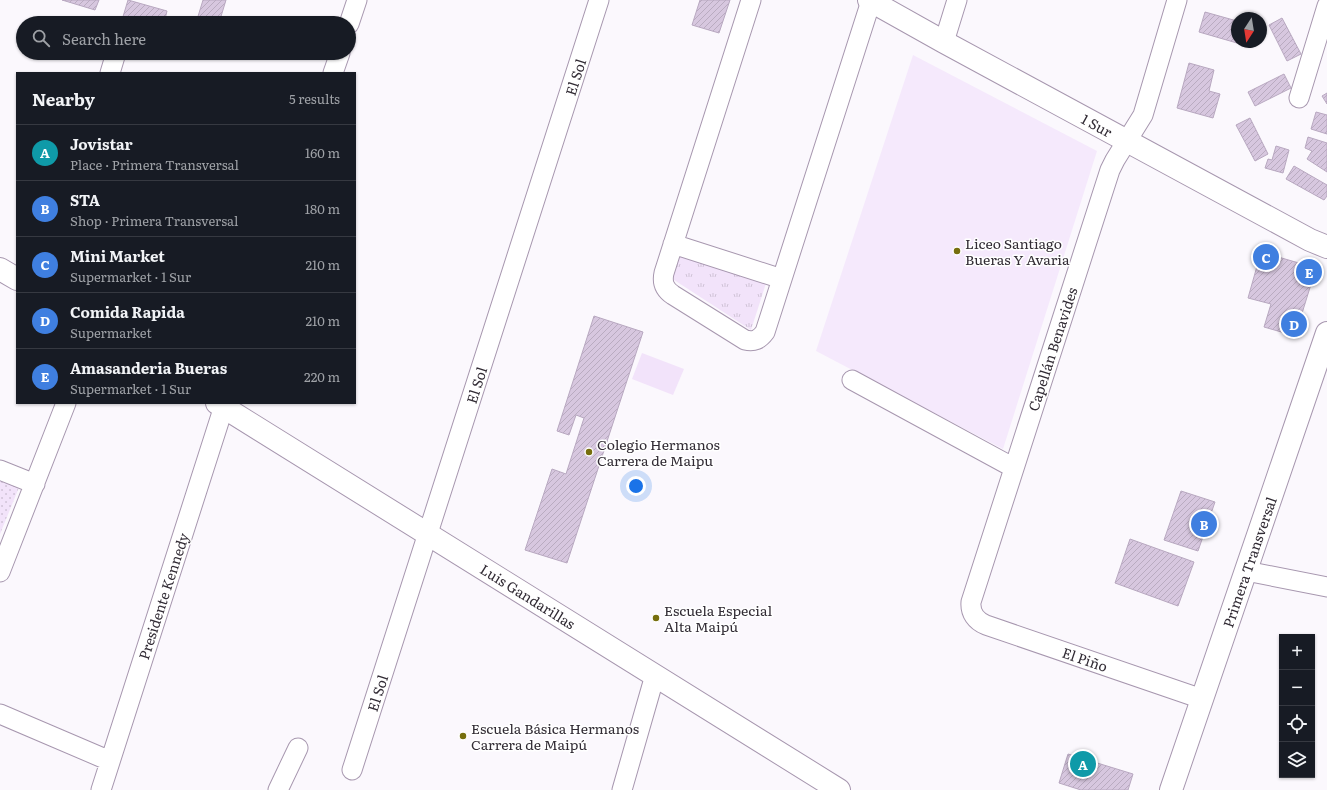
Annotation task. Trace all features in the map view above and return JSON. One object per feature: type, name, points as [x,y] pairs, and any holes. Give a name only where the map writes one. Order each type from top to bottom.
[{"type":"street","points":[[352,16],[357,0]]},
{"type":"street","name":"El Sol","points":[[352,770],[600,0]]},
{"type":"street","points":[[751,0],[663,278],[668,292],[750,342],[761,337],[765,332],[870,1]]},
{"type":"street","points":[[944,42],[957,0]]},
{"type":"street","name":"Capellán Benavides","points":[[972,613],[971,602],[1110,170],[1126,140],[1143,115],[1177,0]]},
{"type":"street","name":"1 Sur","points":[[870,1],[1310,240],[1327,247]]},
{"type":"street","points":[[1299,98],[1326,12]]},
{"type":"street","points":[[110,72],[114,60]]},
{"type":"street","points":[[333,72],[338,60]]},
{"type":"street","points":[[673,244],[782,279]]},
{"type":"street","points":[[0,268],[16,278]]},
{"type":"street","name":"Primera Transversal","points":[[1171,790],[1327,334]]},
{"type":"street","points":[[852,380],[1014,468]]},
{"type":"street","points":[[0,572],[66,404]]},
{"type":"street","name":"Luis Gandarillas","points":[[222,405],[839,790]]},
{"type":"street","name":"Presidente Kennedy","points":[[101,790],[222,405]]},
{"type":"street","points":[[0,470],[35,484]]},
{"type":"street","points":[[1246,571],[1327,587]]},
{"type":"street","name":"El Piño","points":[[972,613],[975,618],[986,625],[1202,699]]},
{"type":"street","points":[[622,790],[655,675]]},
{"type":"street","points":[[0,714],[110,761]]},
{"type":"street","points":[[278,790],[298,748]]},
{"type":"shaded area","name":"Liceo Santiago Bueras Y Avaria","points":[[913,55],[1097,151],[1003,449],[816,351]]},
{"type":"green space","points":[[677,249],[767,280],[751,330],[668,276]]},
{"type":"green space","points":[[642,353],[684,369],[673,395],[632,379]]},
{"type":"green space","points":[[0,478],[20,485],[0,534]]},
{"type":"building","points":[[62,0],[99,0],[95,10]]},
{"type":"building","points":[[128,0],[167,11],[166,16],[123,16]]},
{"type":"building","points":[[203,0],[226,0],[221,16],[198,16]]},
{"type":"building","points":[[700,0],[730,0],[719,33],[692,25]]},
{"type":"building","points":[[1205,12],[1231,19],[1231,41],[1199,32]]},
{"type":"building","points":[[1282,18],[1301,54],[1287,61],[1269,25]]},
{"type":"building","points":[[1189,63],[1214,70],[1209,91],[1220,94],[1213,118],[1177,108]]},
{"type":"building","points":[[1284,74],[1291,88],[1255,106],[1248,92]]},
{"type":"building","points":[[1327,93],[1327,104],[1322,96]]},
{"type":"building","points":[[1316,112],[1327,115],[1327,134],[1311,129]]},
{"type":"building","points":[[1250,118],[1268,154],[1255,161],[1236,125]]},
{"type":"building","points":[[1308,137],[1327,143],[1327,172],[1307,159],[1312,151],[1305,148]]},
{"type":"building","points":[[1276,146],[1289,150],[1283,173],[1265,168],[1268,159],[1272,160]]},
{"type":"building","points":[[1294,166],[1327,185],[1327,196],[1324,200],[1286,179]]},
{"type":"building","points":[[1261,252],[1316,268],[1295,336],[1264,327],[1271,304],[1248,298]]},
{"type":"building","name":"Colegio Hermanos Carrera de Maipu","points":[[594,316],[643,332],[567,563],[525,550],[552,469],[566,474],[584,418],[576,415],[569,435],[557,431]]},
{"type":"building","points":[[1181,491],[1215,502],[1198,551],[1164,540]]},
{"type":"building","points":[[1130,539],[1194,562],[1178,606],[1115,583]]},
{"type":"building","points":[[1068,754],[1133,774],[1128,790],[1081,790],[1059,783]]},
{"type":"place","name":"Liceo Santiago Bueras Y Avaria","points":[[957,251]]},
{"type":"place","name":"Mini Market","points":[[1266,257]]},
{"type":"place","name":"Amasanderia Bueras","points":[[1309,272]]},
{"type":"place","name":"Comida Rapida","points":[[1294,324]]},
{"type":"place","name":"Colegio Hermanos Carrera de Maipu","points":[[589,452]]},
{"type":"place","name":"STA","points":[[1204,524]]},
{"type":"place","name":"Escuela Especial Alta Maipú","points":[[656,618]]},
{"type":"place","name":"Escuela Básica Hermanos Carrera de Maipú","points":[[463,736]]},
{"type":"place","name":"Jovistar","points":[[1083,764]]}]
